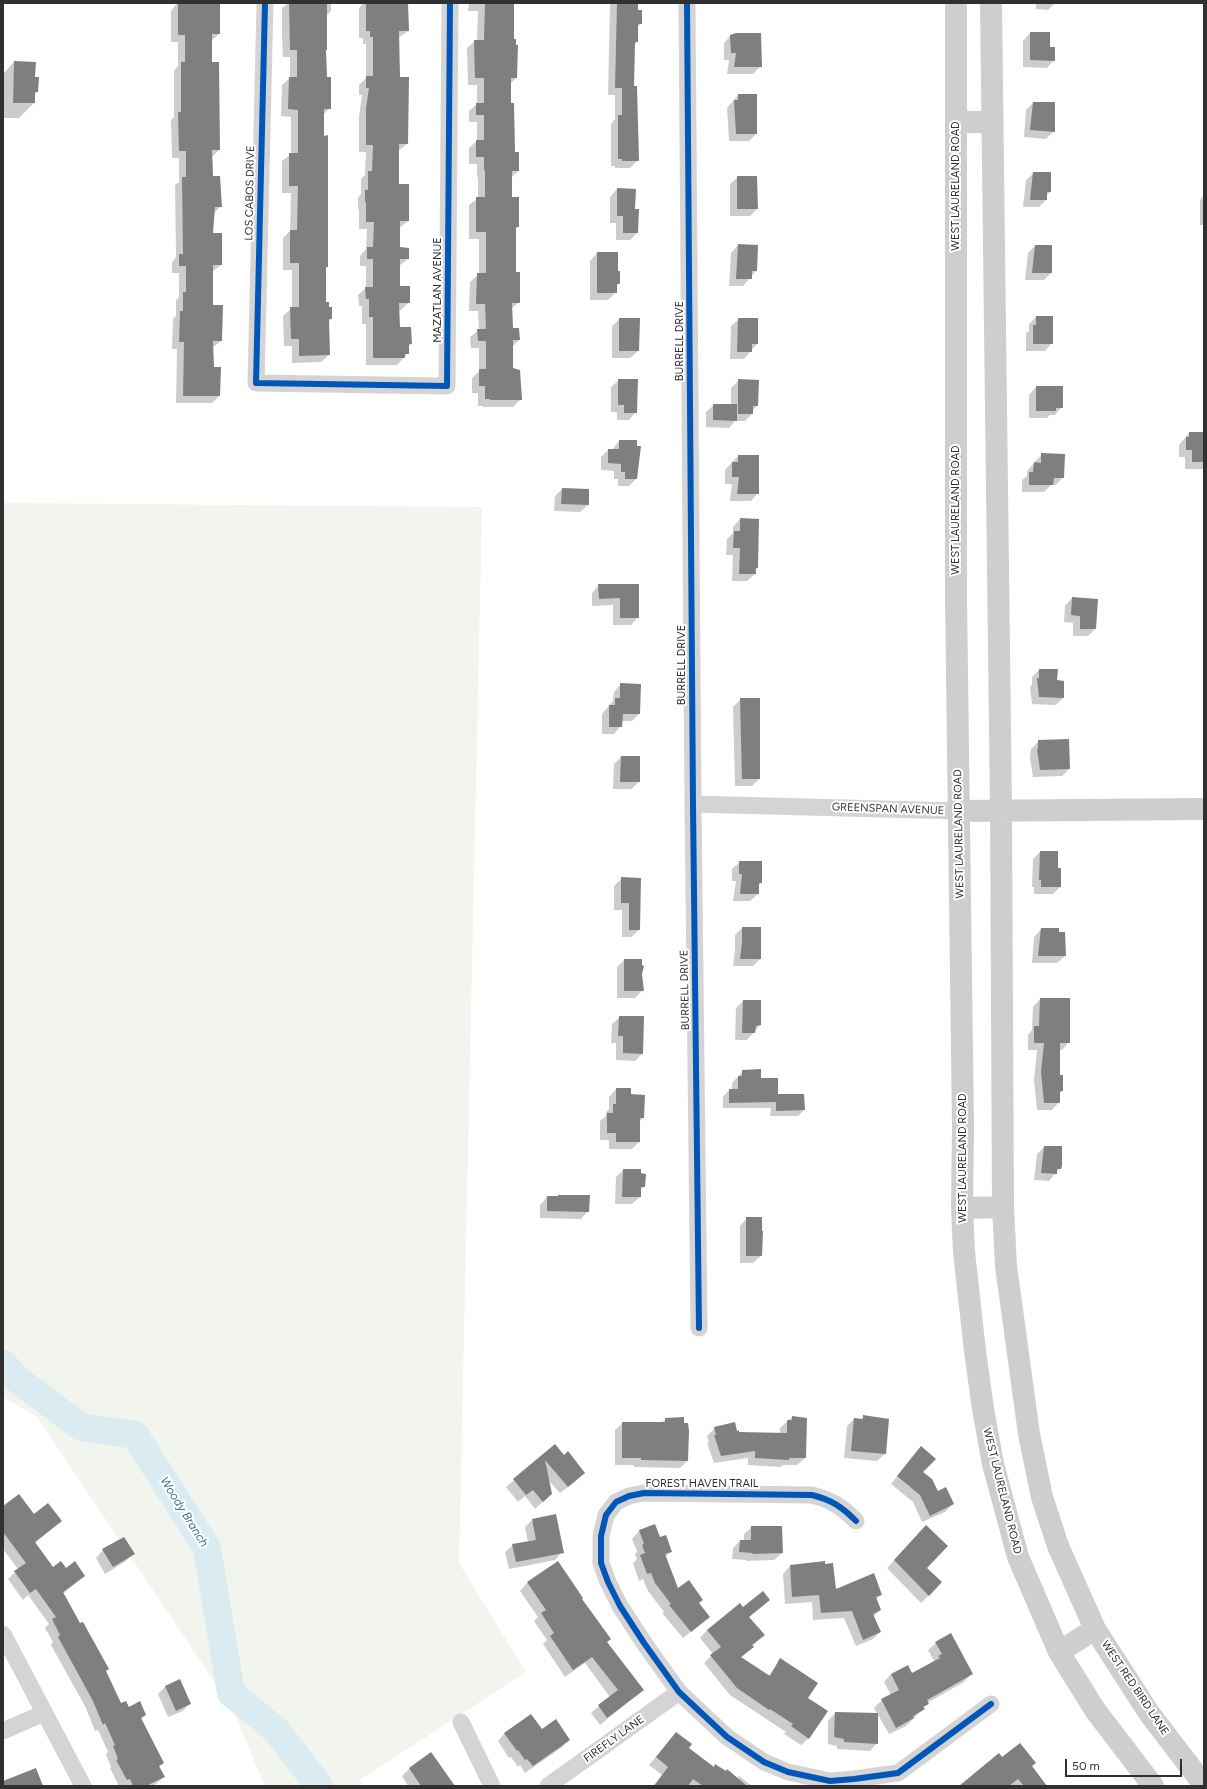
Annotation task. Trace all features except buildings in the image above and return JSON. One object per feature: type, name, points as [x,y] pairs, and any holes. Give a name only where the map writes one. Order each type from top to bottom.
[{"type":"main road","name":"WEST LAURELAND ROAD","points":[[956,3],[956,598],[962,1208],[964,1252],[975,1351],[983,1409],[993,1464],[1018,1557],[1059,1652]]},
{"type":"main road","points":[[991,3],[1001,811],[1003,1206],[1006,1266],[1029,1434],[1042,1497],[1058,1546],[1095,1629],[1059,1652],[1095,1710],[1153,1786]]},
{"type":"main road","points":[[956,122],[992,122]]},
{"type":"main road","name":"GREENSPAN AVENUE","points":[[959,811],[1204,810]]},
{"type":"main road","points":[[962,1208],[1003,1206]]},
{"type":"main road","name":"WEST RED BIRD LANE","points":[[1095,1629],[1149,1713],[1204,1785]]},
{"type":"street","name":"LOS CABOS DRIVE","points":[[256,383],[265,3]]},
{"type":"street","name":"MAZATLAN AVENUE","points":[[256,383],[447,386],[450,3]]},
{"type":"street","name":"BURRELL DRIVE","points":[[687,3],[693,804],[699,1328]]},
{"type":"street","name":"GREENSPAN AVENUE","points":[[693,804],[959,811]]},
{"type":"street","name":"FOREST HAVEN TRAIL","points":[[856,1521],[843,1508],[828,1499],[812,1495],[644,1493],[629,1496],[616,1502],[606,1515],[601,1536],[601,1564],[620,1606],[679,1692],[727,1737],[764,1762],[788,1772],[830,1781],[854,1780],[898,1773],[991,1704]]},
{"type":"street","points":[[3,1634],[83,1786]]},
{"type":"street","name":"FIREFLY LANE","points":[[548,1786],[679,1692]]},
{"type":"street","points":[[3,1731],[44,1713]]},
{"type":"street","points":[[461,1722],[492,1786]]},
{"type":"shaded area","points":[[3,503],[482,507],[459,1563],[526,1672],[360,1780],[363,1786],[265,1786],[232,1708],[37,1417],[3,1397]]},
{"type":"waterway","name":"Woody Branch","points":[[3,1364],[17,1379],[81,1427],[135,1435],[207,1548],[231,1693],[276,1730],[319,1786]]},
{"type":"cycle path","points":[[265,3],[256,383],[447,386],[450,3]]},
{"type":"cycle path","points":[[687,3],[693,804],[699,1328]]},
{"type":"cycle path","points":[[856,1521],[836,1505],[825,1499],[812,1495],[644,1493],[629,1496],[616,1502],[606,1515],[601,1536],[601,1563],[608,1582],[620,1606],[679,1692],[727,1737],[764,1762],[788,1772],[830,1781],[898,1773],[991,1704]]}]
